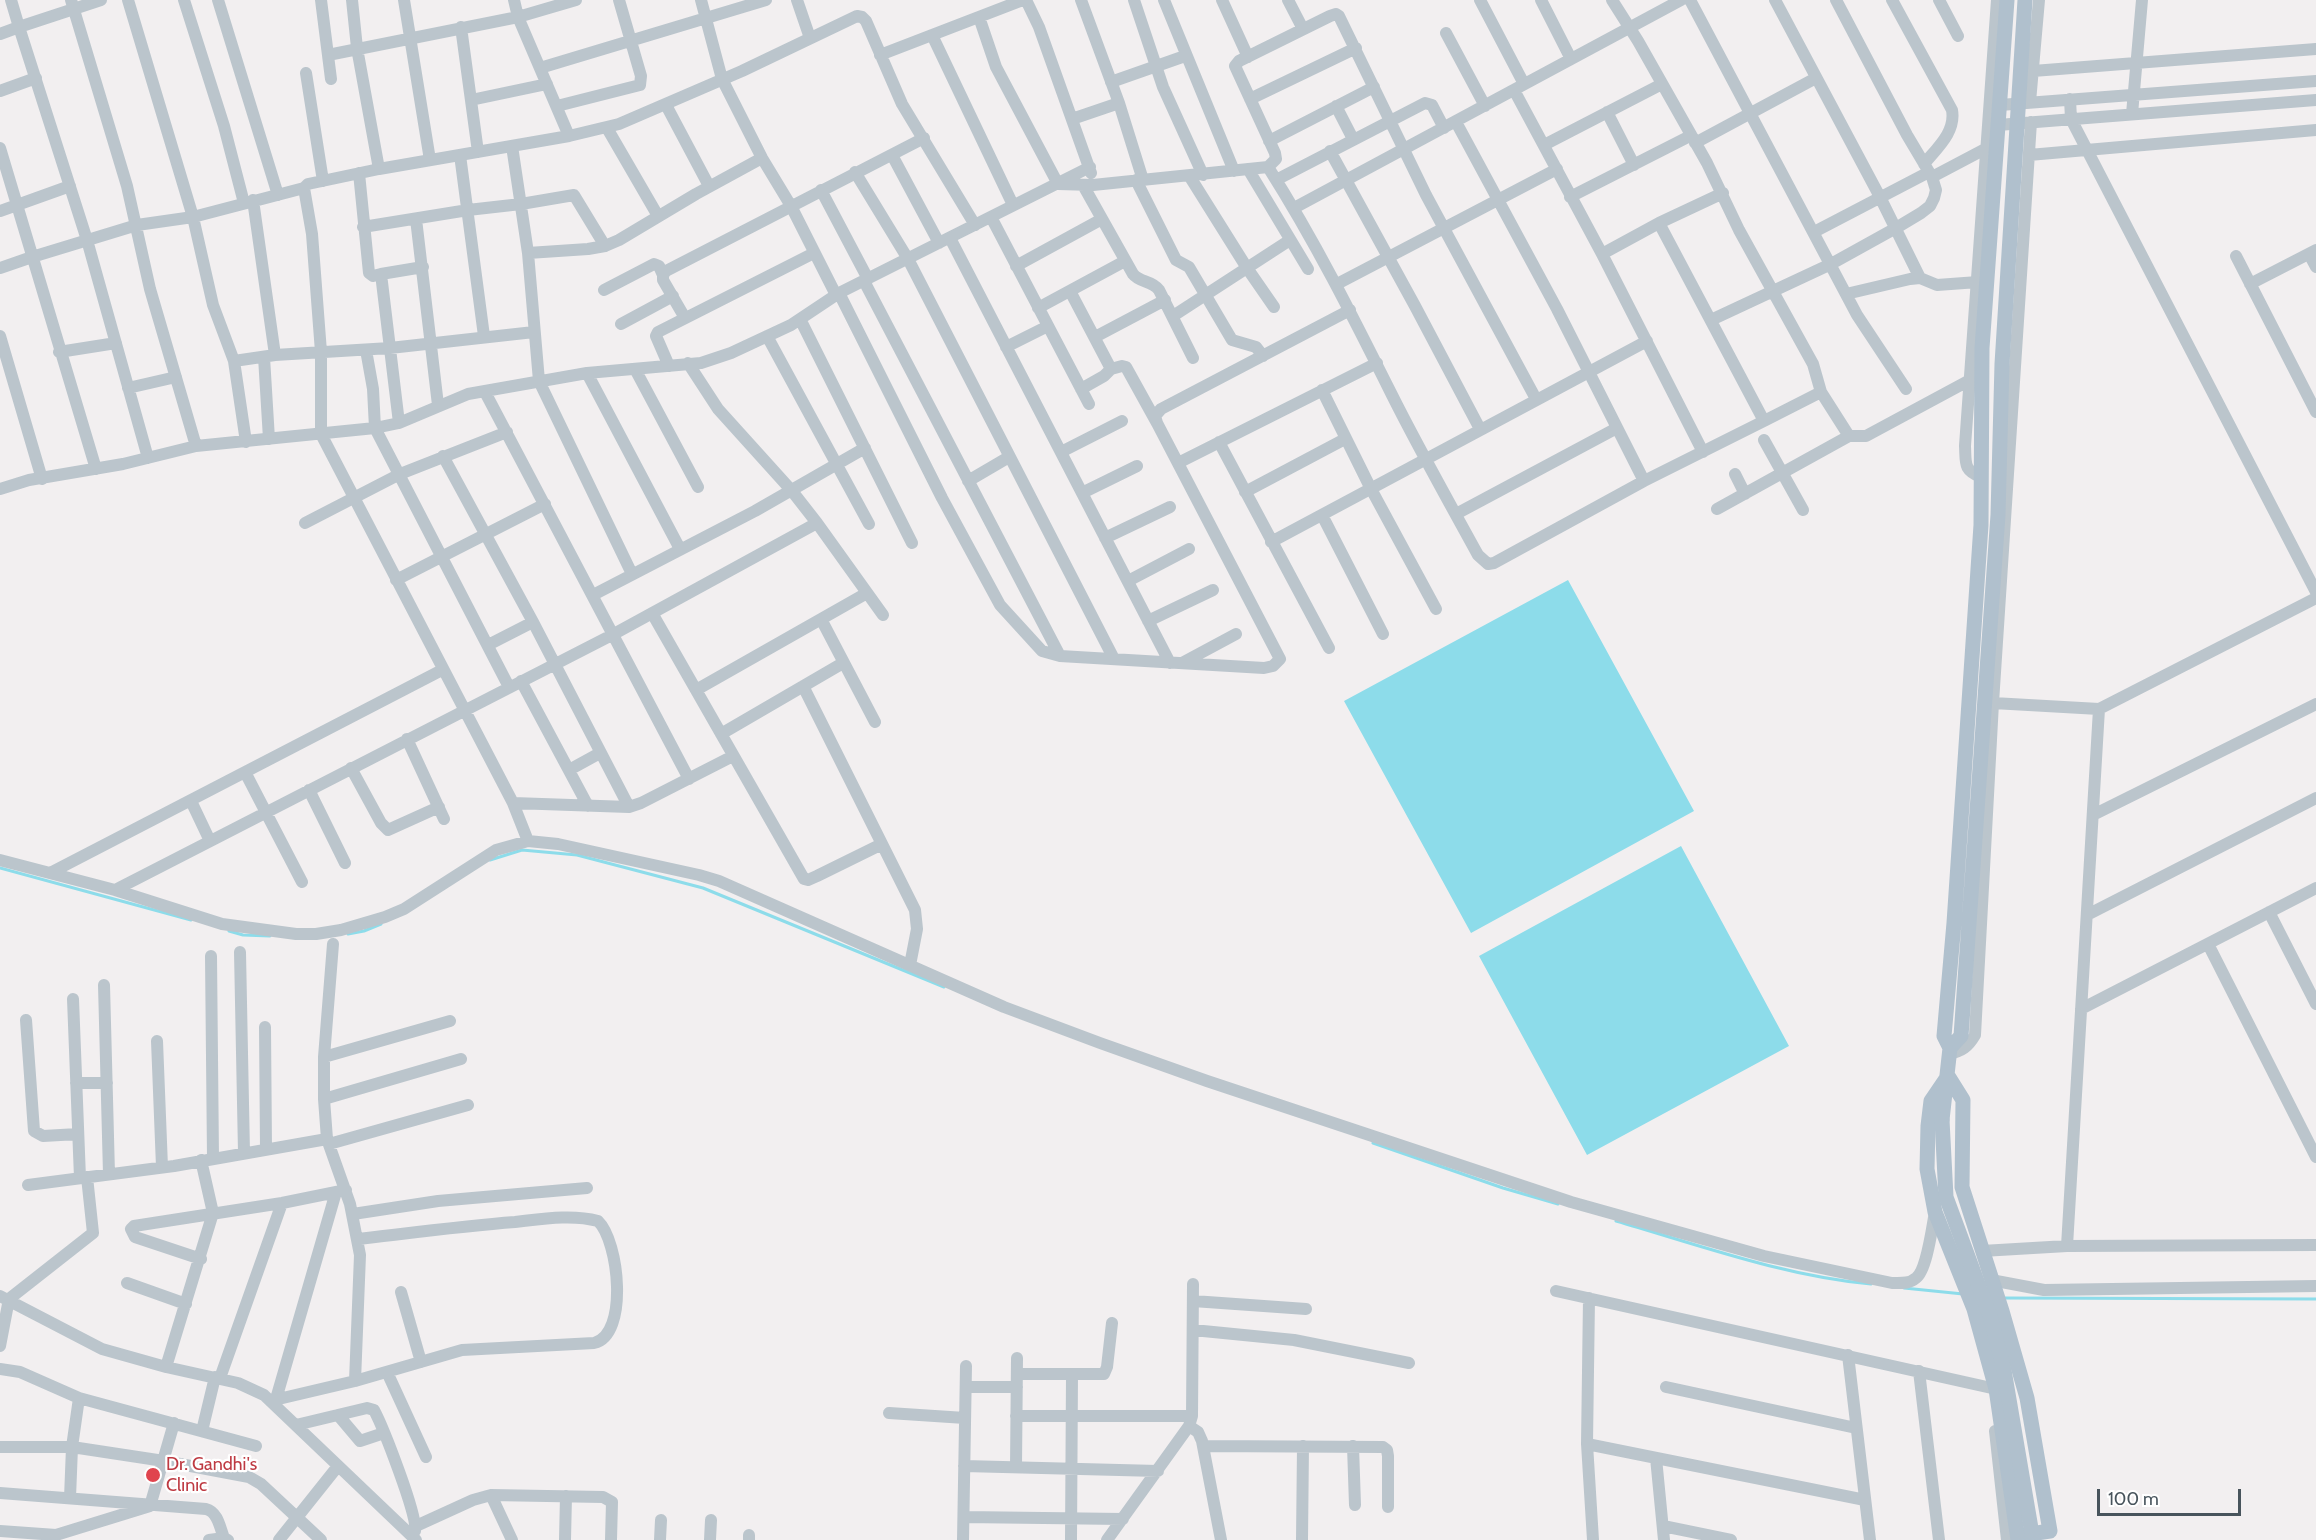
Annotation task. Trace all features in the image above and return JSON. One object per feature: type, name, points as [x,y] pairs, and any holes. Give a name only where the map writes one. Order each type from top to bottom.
[{"type":"main road","points":[[2007,0],[1982,348],[1980,537],[1954,923],[1944,1036],[1950,1051],[1942,1120],[1946,1197],[1990,1316],[2004,1370],[2033,1540]]},
{"type":"main road","points":[[1950,1051],[1960,1036],[1998,515],[2002,364],[2024,122],[2025,0]]},
{"type":"main road","points":[[1980,447],[1999,447]]},
{"type":"main road","points":[[1948,1076],[1963,1100],[1962,1187],[2027,1398],[2050,1531],[2014,1539],[1993,1387],[1974,1309],[1935,1212],[1927,1169],[1931,1101],[1948,1076]]},
{"type":"street","points":[[11,0],[87,240],[148,458]]},
{"type":"street","points":[[0,34],[73,4],[101,0]]},
{"type":"street","points":[[128,0],[194,217],[213,304],[234,362],[246,442]]},
{"type":"street","points":[[184,0],[248,202],[269,356],[269,439]]},
{"type":"street","points":[[218,0],[278,195]]},
{"type":"street","points":[[321,0],[331,79]]},
{"type":"street","points":[[352,0],[357,48],[379,169]]},
{"type":"street","points":[[404,0],[430,160]]},
{"type":"street","points":[[514,0],[519,17],[570,136]]},
{"type":"street","points":[[328,55],[519,17],[576,0]]},
{"type":"street","points":[[557,106],[640,84],[641,76],[619,0]]},
{"type":"street","points":[[701,0],[722,79],[1000,605],[1042,651],[1060,656],[1264,668],[1274,666],[1280,658],[1126,367],[1117,366],[1081,388]]},
{"type":"street","points":[[540,68],[766,0]]},
{"type":"street","points":[[798,0],[810,38]]},
{"type":"street","points":[[880,56],[1024,0],[1039,27],[1090,167],[1088,185],[1102,219],[1136,278],[1155,284],[1193,358]]},
{"type":"street","points":[[1081,0],[1119,103],[1139,180],[1176,260],[1189,267],[1232,340],[1256,347],[1263,356]]},
{"type":"street","points":[[1134,0],[1197,176],[1247,268],[1274,307]]},
{"type":"street","points":[[1164,0],[1234,171]]},
{"type":"street","points":[[1222,0],[1248,57]]},
{"type":"street","points":[[1288,0],[1303,29]]},
{"type":"street","points":[[1480,0],[1544,145],[1703,452]]},
{"type":"street","points":[[1540,0],[1571,59]]},
{"type":"street","points":[[1612,0],[1630,27],[1723,193],[1739,230],[1774,289],[1813,364],[1821,392],[1849,436]]},
{"type":"street","points":[[1294,208],[1681,0]]},
{"type":"street","points":[[1690,0],[1846,294],[1906,389]]},
{"type":"street","points":[[1775,0],[1880,197],[1920,278]]},
{"type":"street","points":[[1711,320],[1831,264],[1930,206],[1936,190],[1928,171],[1836,0]]},
{"type":"street","points":[[1892,0],[1952,110],[1954,120],[1951,130],[1928,171]]},
{"type":"street","points":[[1939,0],[1958,36]]},
{"type":"street","points":[[1981,477],[1971,473],[1966,465],[1997,0]]},
{"type":"street","points":[[2024,103],[2033,71],[2039,0]]},
{"type":"street","points":[[2132,114],[2142,0]]},
{"type":"street","points":[[73,4],[137,225],[150,289],[196,446]]},
{"type":"street","points":[[1058,184],[1088,185],[1197,176],[1268,167],[1276,159],[1235,66],[1248,57],[1336,14],[1343,21],[1443,227],[1536,399]]},
{"type":"street","points":[[0,268],[137,225],[194,217],[304,188],[308,184],[607,128],[666,105],[850,18],[862,17],[902,104],[975,225]]},
{"type":"street","points":[[979,17],[996,67],[1058,184]]},
{"type":"street","points":[[461,27],[478,152]]},
{"type":"street","points":[[1446,33],[1485,106]]},
{"type":"street","points":[[932,35],[1013,205]]},
{"type":"street","points":[[1250,99],[1356,48]]},
{"type":"street","points":[[2033,71],[2316,49]]},
{"type":"street","points":[[1111,82],[1185,56]]},
{"type":"street","points":[[306,72],[323,181]]},
{"type":"street","points":[[0,91],[36,78]]},
{"type":"street","points":[[1570,197],[1634,165],[1751,113],[1816,78]]},
{"type":"street","points":[[2000,105],[2316,81]]},
{"type":"street","points":[[471,100],[547,84]]},
{"type":"street","points":[[1544,145],[1662,84]]},
{"type":"street","points":[[1269,141],[1374,87]]},
{"type":"street","points":[[2070,99],[2071,119],[2316,592]]},
{"type":"street","points":[[1998,125],[2316,100]]},
{"type":"street","points":[[1072,119],[1119,103]]},
{"type":"street","points":[[1276,180],[1353,139],[1429,103],[1450,125],[1498,199],[1590,372],[1644,481]]},
{"type":"street","points":[[666,105],[709,186]]},
{"type":"street","points":[[1336,106],[1353,139]]},
{"type":"street","points":[[1607,112],[1634,165]]},
{"type":"street","points":[[1950,1051],[1961,1051],[1970,1045],[1975,1035],[1993,703],[2029,155],[2024,122]]},
{"type":"street","points":[[607,128],[658,216]]},
{"type":"street","points":[[2029,155],[2316,130]]},
{"type":"street","points":[[663,275],[666,271],[924,138]]},
{"type":"street","points":[[512,146],[528,253],[539,381],[632,574]]},
{"type":"street","points":[[1814,232],[1928,171],[1987,148]]},
{"type":"street","points":[[0,150],[96,469]]},
{"type":"street","points":[[1330,151],[1389,256],[1480,429]]},
{"type":"street","points":[[459,155],[484,336]]},
{"type":"street","points":[[892,155],[1006,347],[1148,621],[1175,663]]},
{"type":"street","points":[[528,253],[605,246],[762,158]]},
{"type":"street","points":[[0,489],[196,446],[375,428],[399,423],[468,394],[539,381],[587,373],[701,363],[715,359],[767,336],[800,319],[837,294],[1090,167]]},
{"type":"street","points":[[1268,167],[1337,284],[1425,458],[1483,561],[1494,563],[1644,481],[1821,392]]},
{"type":"street","points":[[1337,284],[1557,169]]},
{"type":"street","points":[[1248,170],[1308,269]]},
{"type":"street","points":[[855,172],[908,259],[1114,659]]},
{"type":"street","points":[[359,173],[369,273],[373,276],[423,267]]},
{"type":"street","points":[[0,211],[70,186]]},
{"type":"street","points":[[304,188],[312,234],[321,352],[321,434],[513,803],[528,841]]},
{"type":"street","points":[[821,190],[968,481],[1060,656]]},
{"type":"street","points":[[1602,254],[1659,223],[1723,193]]},
{"type":"street","points":[[363,227],[574,195],[605,246]]},
{"type":"street","points":[[990,217],[1089,404]]},
{"type":"street","points":[[416,219],[438,405]]},
{"type":"street","points":[[1016,266],[1102,219]]},
{"type":"street","points":[[1659,223],[1764,421]]},
{"type":"street","points":[[1173,316],[1290,240]]},
{"type":"street","points":[[2250,284],[2313,252],[2316,267]]},
{"type":"street","points":[[669,366],[656,336],[658,332],[814,253]]},
{"type":"street","points":[[2236,256],[2316,412]]},
{"type":"street","points":[[1038,308],[1125,261]]},
{"type":"street","points":[[604,290],[654,264],[659,266],[663,280],[685,318]]},
{"type":"street","points":[[381,274],[399,423]]},
{"type":"street","points":[[1846,294],[1920,278],[1938,285],[1978,282]]},
{"type":"street","points":[[1070,291],[1111,369]]},
{"type":"street","points":[[621,324],[673,296]]},
{"type":"street","points":[[1095,337],[1164,300]]},
{"type":"street","points":[[1157,423],[1155,416],[1161,409],[1350,310]]},
{"type":"street","points":[[800,319],[912,543]]},
{"type":"street","points":[[1006,347],[1048,326]]},
{"type":"street","points":[[234,362],[269,356],[390,348],[534,332]]},
{"type":"street","points":[[0,336],[42,479]]},
{"type":"street","points":[[767,336],[869,524]]},
{"type":"street","points":[[1271,542],[1647,341]]},
{"type":"street","points":[[59,352],[116,342]]},
{"type":"street","points":[[366,350],[373,389],[375,428],[443,555],[509,687]]},
{"type":"street","points":[[688,363],[718,409],[792,491],[883,615]]},
{"type":"street","points":[[1178,463],[1377,363]]},
{"type":"street","points":[[635,369],[698,487]]},
{"type":"street","points":[[587,373],[680,549]]},
{"type":"street","points":[[128,388],[176,377]]},
{"type":"street","points":[[1717,509],[1849,436],[1866,436],[1970,380]]},
{"type":"street","points":[[1322,390],[1370,488],[1436,609]]},
{"type":"street","points":[[485,392],[689,779]]},
{"type":"street","points":[[1061,452],[1122,421]]},
{"type":"street","points":[[1456,514],[1617,428]]},
{"type":"street","points":[[305,523],[400,474],[507,432]]},
{"type":"street","points":[[1245,492],[1345,438]]},
{"type":"street","points":[[1764,440],[1803,510]]},
{"type":"street","points":[[1220,442],[1329,648]]},
{"type":"street","points":[[593,595],[792,491],[866,448]]},
{"type":"street","points":[[443,456],[486,533],[629,807]]},
{"type":"street","points":[[968,481],[1009,457]]},
{"type":"street","points":[[1082,493],[1137,466]]},
{"type":"street","points":[[1735,474],[1745,494]]},
{"type":"street","points":[[396,580],[545,504]]},
{"type":"street","points":[[1105,538],[1170,507]]},
{"type":"street","points":[[1322,515],[1383,634]]},
{"type":"street","points":[[115,890],[612,635],[817,523]]},
{"type":"street","points":[[1128,581],[1189,549]]},
{"type":"street","points":[[1148,621],[1213,590]]},
{"type":"street","points":[[696,690],[867,593]]},
{"type":"street","points":[[1993,703],[2099,709],[2316,598]]},
{"type":"street","points":[[652,613],[804,879],[808,880],[817,876],[882,844]]},
{"type":"street","points":[[821,619],[875,722]]},
{"type":"street","points":[[488,645],[533,622]]},
{"type":"street","points":[[1175,663],[1236,634]]},
{"type":"street","points":[[721,734],[843,663]]},
{"type":"street","points":[[50,873],[442,670]]},
{"type":"street","points":[[521,681],[588,806]]},
{"type":"street","points":[[803,686],[917,918],[916,942],[910,965]]},
{"type":"street","points":[[2093,815],[2316,704]]},
{"type":"street","points":[[2067,1246],[2099,709]]},
{"type":"street","points":[[407,739],[444,819]]},
{"type":"street","points":[[569,770],[600,753]]},
{"type":"street","points":[[513,803],[629,807],[733,756]]},
{"type":"street","points":[[351,768],[381,823],[388,830],[439,807]]},
{"type":"street","points":[[245,772],[302,882]]},
{"type":"street","points":[[309,790],[345,863]]},
{"type":"street","points":[[2087,915],[2316,798]]},
{"type":"street","points":[[190,801],[210,841]]},
{"type":"street","points":[[0,860],[115,890],[222,924],[273,932],[316,934],[365,924],[385,917],[427,895],[496,850],[528,841],[558,843],[719,881],[1004,1007],[1100,1043],[1571,1202],[1764,1257],[1892,1283],[1907,1283],[1918,1277],[1923,1266],[1935,1212]]},
{"type":"street","points":[[2081,1009],[2316,888]]},
{"type":"street","points":[[2270,912],[2316,1004]]},
{"type":"street","points":[[333,944],[324,1057],[324,1099],[328,1142],[341,1191],[353,1214],[358,1239],[361,1269],[355,1381]]},
{"type":"street","points":[[2208,944],[2316,1157]]},
{"type":"street","points":[[240,951],[244,1153]]},
{"type":"street","points":[[166,1367],[201,1259],[213,1213],[207,1159],[211,956]]},
{"type":"street","points":[[104,985],[110,1174]]},
{"type":"street","points":[[4,1297],[91,1237],[94,1227],[83,1178],[78,1134],[73,999]]},
{"type":"street","points":[[26,1020],[34,1131],[43,1136],[78,1134]]},
{"type":"street","points":[[324,1057],[450,1021]]},
{"type":"street","points":[[265,1027],[266,1149]]},
{"type":"street","points":[[157,1041],[162,1167]]},
{"type":"street","points":[[324,1099],[461,1059]]},
{"type":"street","points":[[76,1083],[107,1083]]},
{"type":"street","points":[[28,1185],[162,1167],[266,1149],[328,1142],[468,1105]]},
{"type":"street","points":[[353,1214],[438,1201],[587,1188]]},
{"type":"street","points":[[201,1259],[135,1237],[131,1229],[134,1226],[282,1203],[341,1191]]},
{"type":"street","points":[[273,1400],[341,1191]]},
{"type":"street","points":[[202,1431],[217,1377],[282,1203]]},
{"type":"street","points":[[273,1400],[355,1381],[472,1349],[594,1343],[605,1338],[612,1325],[617,1278],[613,1257],[602,1225],[598,1221],[586,1218],[536,1220],[358,1239]]},
{"type":"street","points":[[1982,1251],[2067,1246],[2316,1245]]},
{"type":"street","points":[[127,1283],[186,1304]]},
{"type":"street","points":[[1992,1283],[2044,1290],[2316,1286]]},
{"type":"street","points":[[1107,1540],[1158,1471],[1191,1421],[1193,1284]]},
{"type":"street","points":[[1556,1291],[1993,1387]]},
{"type":"street","points":[[401,1292],[421,1362]]},
{"type":"street","points":[[0,1346],[4,1297]]},
{"type":"street","points":[[4,1297],[102,1349],[166,1367],[217,1377],[254,1389],[273,1400],[338,1466],[414,1536]]},
{"type":"street","points":[[1589,1298],[1587,1444],[1593,1540]]},
{"type":"street","points":[[1193,1300],[1306,1309]]},
{"type":"street","points":[[1017,1374],[1099,1376],[1106,1372],[1112,1323]]},
{"type":"street","points":[[1193,1330],[1283,1338],[1408,1363]]},
{"type":"street","points":[[1848,1355],[1870,1540]]},
{"type":"street","points":[[1016,1467],[1017,1358]]},
{"type":"street","points":[[963,1540],[966,1366]]},
{"type":"street","points":[[0,1369],[20,1372],[79,1398],[256,1446]]},
{"type":"street","points":[[1919,1371],[1939,1540]]},
{"type":"street","points":[[387,1372],[426,1457]]},
{"type":"street","points":[[1071,1540],[1072,1375]]},
{"type":"street","points":[[966,1387],[1017,1387]]},
{"type":"street","points":[[1666,1387],[1856,1428]]},
{"type":"street","points":[[70,1498],[72,1447],[79,1398]]},
{"type":"street","points":[[296,1425],[370,1408],[374,1410],[384,1433],[414,1536]]},
{"type":"street","points":[[889,1413],[965,1418]]},
{"type":"street","points":[[338,1415],[360,1441],[384,1433]]},
{"type":"street","points":[[1017,1416],[1191,1421]]},
{"type":"street","points":[[1191,1421],[1203,1446],[1221,1540]]},
{"type":"street","points":[[150,1506],[174,1424]]},
{"type":"street","points":[[1587,1444],[1865,1500]]},
{"type":"street","points":[[0,1446],[72,1447],[249,1477],[261,1484],[321,1540]]},
{"type":"street","points":[[1203,1446],[1383,1447],[1387,1450],[1388,1507]]},
{"type":"street","points":[[1302,1540],[1303,1446]]},
{"type":"street","points":[[1353,1446],[1355,1505]]},
{"type":"street","points":[[1656,1458],[1664,1540]]},
{"type":"street","points":[[279,1540],[338,1466]]},
{"type":"street","points":[[964,1466],[1158,1471]]},
{"type":"street","points":[[0,1493],[211,1510],[226,1539],[209,1540]]},
{"type":"street","points":[[414,1536],[473,1500],[490,1495],[566,1496],[603,1497],[612,1502],[611,1540]]},
{"type":"street","points":[[490,1495],[512,1540]]},
{"type":"street","points":[[565,1540],[566,1496]]},
{"type":"street","points":[[1,1534],[57,1537],[150,1506]]},
{"type":"street","points":[[964,1517],[1123,1519]]},
{"type":"street","points":[[710,1540],[711,1520]]},
{"type":"street","points":[[660,1540],[661,1521]]},
{"type":"street","points":[[1663,1526],[1731,1540]]},
{"type":"water","points":[[1568,580],[1694,811],[1471,933],[1344,701]]},
{"type":"water","points":[[1681,846],[1789,1046],[1587,1155],[1479,956]]},
{"type":"waterway","points":[[490,860],[522,850],[577,855],[703,888],[944,987]]},
{"type":"waterway","points":[[0,868],[191,920]]},
{"type":"waterway","points":[[348,934],[381,924]]},
{"type":"waterway","points":[[229,931],[243,935],[270,936]]},
{"type":"waterway","points":[[1373,1143],[1503,1188],[1558,1204]]},
{"type":"waterway","points":[[1616,1221],[1774,1267],[1871,1284]]},
{"type":"waterway","points":[[1904,1288],[1963,1294]]},
{"type":"waterway","points":[[2003,1298],[2316,1299]]},
{"type":"place","name":"Dr. Gandhi's Clinic","points":[[153,1475]]}]
